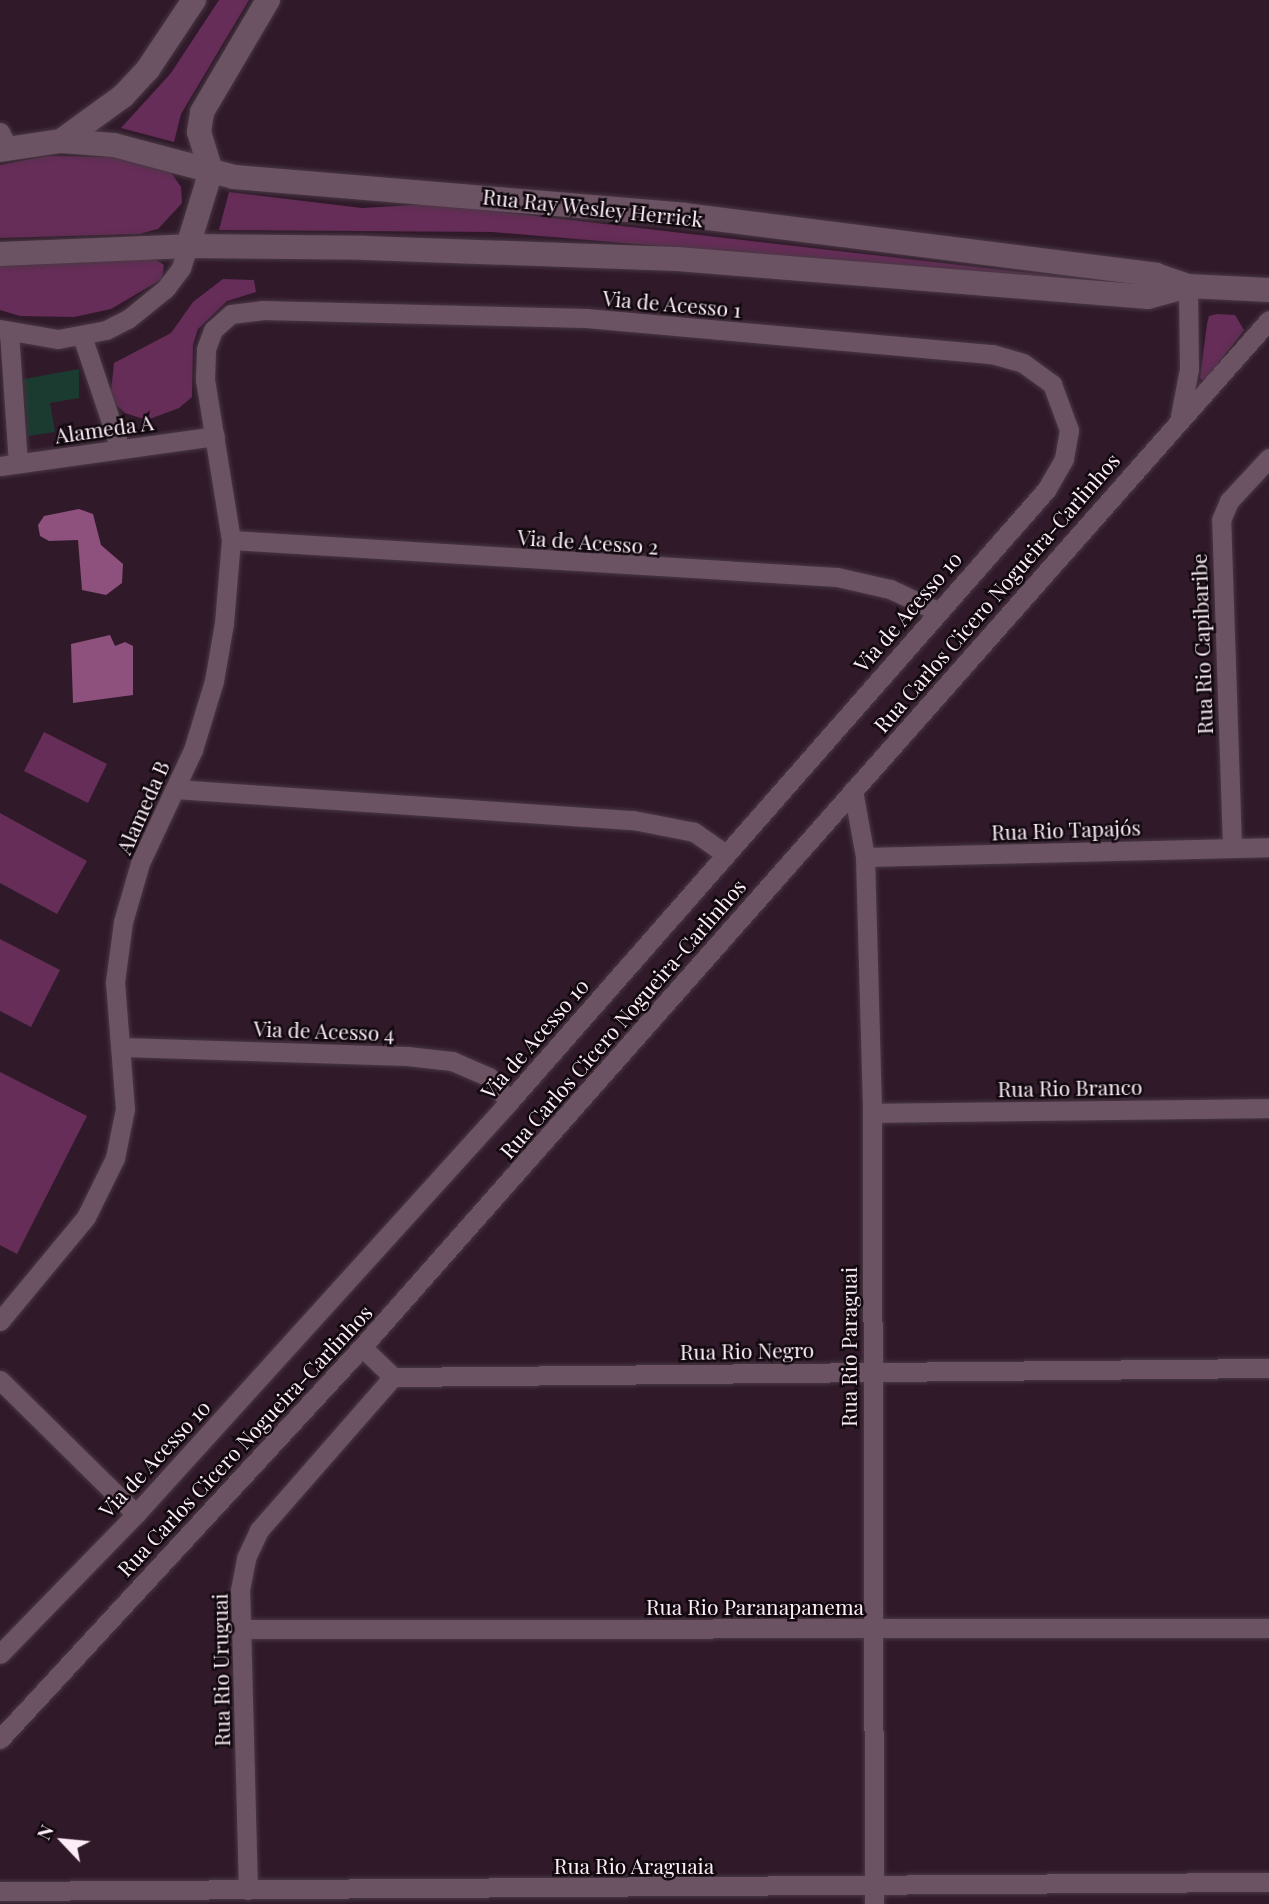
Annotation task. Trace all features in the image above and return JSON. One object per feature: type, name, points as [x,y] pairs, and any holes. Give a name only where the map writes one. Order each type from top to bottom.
[{"type":"street","points":[[61,141],[123,96],[148,69],[194,0]]},
{"type":"street","points":[[9,464],[4,331],[58,339],[82,336],[128,319],[148,305],[181,268],[211,172],[199,132],[202,112],[268,0]]},
{"type":"street","name":"Rua Ray Wesley Herrick","points":[[3,144],[61,141],[114,145],[211,172],[684,215],[1156,275],[1188,286],[1269,290]]},
{"type":"street","name":"Rua Ray Wesley Herrick","points":[[0,254],[188,246],[677,259],[1148,297],[1188,286]]},
{"type":"street","points":[[1180,417],[1189,369],[1188,286]]},
{"type":"street","name":"Via de Acesso 1","points":[[231,314],[262,310],[586,318],[992,354],[1023,363],[1052,384],[1069,430]]},
{"type":"street","name":"Alameda B","points":[[0,1321],[8,1302],[86,1217],[115,1158],[125,1109],[115,982],[123,922],[140,863],[175,789],[214,681],[231,540],[205,380],[206,349],[213,330],[231,314]]},
{"type":"street","name":"Rua Carlos Cicero Nogueira-Carlinhos","points":[[0,1739],[362,1347],[1180,417],[1269,320]]},
{"type":"street","points":[[82,336],[120,449]]},
{"type":"street","name":"Via de Acesso 10","points":[[0,1654],[136,1514],[509,1101],[1046,490],[1063,459],[1069,430]]},
{"type":"street","name":"Alameda A","points":[[9,464],[215,436]]},
{"type":"street","name":"Rua Rio Capibaribe","points":[[1232,846],[1221,520],[1228,501],[1269,458]]},
{"type":"street","name":"Via de Acesso 2","points":[[231,540],[838,577],[890,589],[937,611]]},
{"type":"street","points":[[175,789],[633,820],[694,832],[726,855]]},
{"type":"street","name":"Rua Rio Paraguai","points":[[853,790],[865,857],[872,1113],[869,1371],[874,1896]]},
{"type":"street","name":"Rua Rio Tapajós","points":[[865,857],[1269,847]]},
{"type":"street","name":"Via de Acesso 4","points":[[122,1046],[452,1061],[489,1077],[509,1101]]},
{"type":"street","name":"Rua Rio Branco","points":[[872,1113],[1269,1108]]},
{"type":"street","points":[[362,1347],[393,1377]]},
{"type":"street","name":"Rua Rio Negro","points":[[393,1377],[1269,1368]]},
{"type":"street","name":"Rua Rio Uruguai","points":[[248,1890],[240,1590],[246,1558],[259,1530],[393,1377]]},
{"type":"street","points":[[0,1380],[136,1514]]},
{"type":"street","name":"Rua Rio Paranapanema","points":[[241,1629],[1269,1628]]},
{"type":"street","name":"Rua Rio Araguaia","points":[[0,1891],[248,1890],[874,1896],[1269,1882]]},
{"type":"shaded area","points":[[219,0],[249,0],[181,114],[174,142],[121,128],[171,73]]},
{"type":"shaded area","points":[[47,156],[122,157],[168,168],[181,187],[182,203],[158,229],[139,234],[0,238],[0,165]]},
{"type":"shaded area","points":[[229,192],[362,208],[432,204],[1150,287],[492,232],[219,230]]},
{"type":"shaded area","points":[[155,259],[164,265],[162,279],[111,309],[74,317],[20,316],[0,310],[0,266]]},
{"type":"shaded area","points":[[223,279],[254,280],[256,292],[227,301],[198,329],[193,345],[192,397],[179,408],[147,420],[125,413],[114,403],[111,391],[114,363],[171,333],[193,302]]},
{"type":"shaded area","points":[[1235,315],[1244,330],[1204,382],[1200,378],[1207,324],[1209,316]]},
{"type":"shaded area","points":[[79,509],[93,514],[101,545],[123,564],[122,583],[106,595],[82,590],[78,540],[49,541],[40,536],[38,525],[44,516]]},
{"type":"shaded area","points":[[110,635],[115,646],[125,642],[133,646],[133,695],[73,703],[71,644]]},
{"type":"shaded area","points":[[44,732],[107,764],[88,803],[24,771]]},
{"type":"shaded area","points":[[0,813],[87,861],[57,914],[0,883]]},
{"type":"shaded area","points":[[0,939],[60,970],[31,1027],[0,1011]]},
{"type":"shaded area","points":[[0,1072],[87,1116],[17,1254],[0,1245]]},
{"type":"building","points":[[79,369],[79,398],[50,403],[55,432],[28,436],[24,379]]}]
